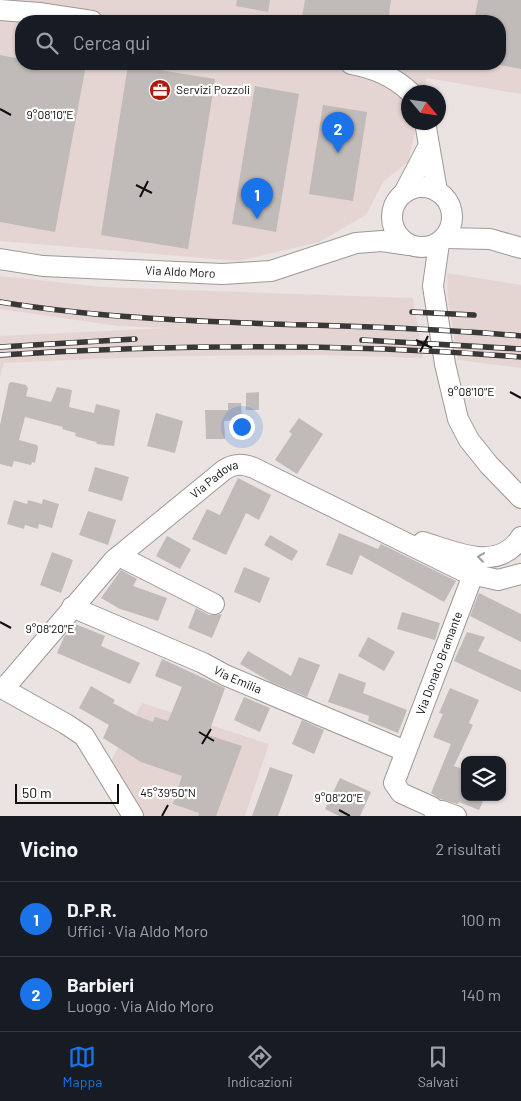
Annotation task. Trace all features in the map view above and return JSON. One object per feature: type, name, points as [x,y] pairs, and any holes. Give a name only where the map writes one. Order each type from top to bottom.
[{"type":"street","points":[[0,10],[52,15]]},
{"type":"street","points":[[377,70],[401,85]]},
{"type":"street","points":[[427,130],[428,147],[437,190],[449,202],[453,220],[442,240],[433,286]]},
{"type":"street","points":[[428,147],[400,198],[392,221],[395,231],[411,245],[433,286],[445,364],[458,419],[469,440],[484,459],[517,491]]},
{"type":"street","points":[[400,198],[420,187],[437,190]]},
{"type":"street","name":"Via Aldo Moro","points":[[356,242],[378,225],[400,198]]},
{"type":"street","points":[[452,210],[490,239]]},
{"type":"street","points":[[411,245],[422,248],[442,240],[490,239],[521,248]]},
{"type":"street","name":"Via Aldo Moro","points":[[0,259],[43,266],[222,274],[270,271],[356,242],[411,245]]},
{"type":"street","name":"Via Padova","points":[[0,688],[7,685],[72,607],[119,556],[224,470],[238,464],[254,468],[473,575],[498,580],[519,574]]},
{"type":"street","points":[[380,530],[486,558],[508,552],[521,537]]},
{"type":"street","points":[[119,556],[214,604]]},
{"type":"street","name":"Via Donato Bramante","points":[[436,814],[430,806],[396,789],[395,780],[473,575]]},
{"type":"street","name":"Via Emilia","points":[[72,607],[203,663],[225,676],[405,751]]},
{"type":"street","points":[[0,688],[84,736],[133,816]]},
{"type":"street","points":[[436,814],[442,811],[456,816]]},
{"type":"shaded area","points":[[0,0],[521,0],[521,94],[427,78],[425,85],[401,85],[401,130],[415,130],[408,162],[383,182],[366,215],[319,242],[239,261],[0,241]]},
{"type":"shaded area","points":[[447,273],[521,285],[521,368],[458,360],[448,300]]},
{"type":"shaded area","points":[[0,276],[102,287],[413,298],[423,358],[318,355],[177,356],[93,359],[4,363],[0,377],[0,336],[167,328],[118,326],[0,309]]},
{"type":"shaded area","points":[[142,703],[269,744],[245,816],[134,816],[106,770]]},
{"type":"building","points":[[237,0],[270,0],[268,12],[236,6]]},
{"type":"building","points":[[305,0],[391,0],[389,15],[302,15]]},
{"type":"building","points":[[478,0],[521,0],[521,69],[506,66],[506,15],[475,15]]},
{"type":"building","points":[[0,55],[15,58],[15,70],[85,70],[55,232],[0,222]]},
{"type":"building","points":[[127,70],[159,70],[215,79],[188,249],[101,235]]},
{"type":"building","points":[[255,86],[299,94],[276,232],[232,224]]},
{"type":"building","points":[[323,105],[367,112],[353,201],[309,194]]},
{"type":"building","points":[[9,383],[26,385],[28,388],[26,396],[51,402],[57,387],[72,390],[69,407],[94,413],[96,404],[120,410],[114,446],[97,444],[96,442],[75,436],[76,433],[62,429],[63,427],[25,417],[19,440],[37,445],[35,463],[32,462],[31,465],[14,461],[12,467],[0,464],[0,425]]},
{"type":"building","points":[[259,392],[259,410],[246,410],[246,393]]},
{"type":"building","points":[[228,403],[241,403],[242,420],[224,421],[225,439],[206,439],[205,410],[228,410]]},
{"type":"building","points":[[156,413],[183,421],[175,453],[147,446]]},
{"type":"building","points":[[299,418],[323,434],[297,474],[275,460],[292,434],[289,432]]},
{"type":"building","points":[[95,467],[129,477],[122,501],[88,491]]},
{"type":"building","points":[[238,478],[271,495],[259,520],[246,513],[226,555],[192,539],[207,509],[220,515]]},
{"type":"building","points":[[43,499],[59,504],[52,528],[39,524],[38,529],[25,525],[24,529],[7,524],[14,500],[27,504],[28,500],[42,504]]},
{"type":"building","points":[[88,511],[116,520],[108,545],[79,535]]},
{"type":"building","points":[[339,533],[378,549],[381,544],[456,581],[444,602],[360,555],[352,575],[326,565]]},
{"type":"building","points":[[270,535],[298,551],[292,561],[264,545]]},
{"type":"building","points":[[167,536],[191,549],[180,569],[156,556]]},
{"type":"building","points":[[52,552],[73,560],[61,593],[40,585]]},
{"type":"building","points":[[244,567],[270,578],[260,603],[234,592]]},
{"type":"building","points":[[121,570],[137,579],[133,586],[167,598],[158,621],[120,609],[101,598]]},
{"type":"building","points":[[479,593],[521,614],[521,642],[470,616]]},
{"type":"building","points":[[196,608],[209,615],[222,614],[212,638],[188,628]]},
{"type":"building","points":[[402,612],[440,623],[435,640],[397,629]]},
{"type":"building","points":[[75,624],[105,636],[101,646],[140,663],[130,684],[57,653],[64,637]]},
{"type":"building","points":[[467,632],[485,637],[478,651],[521,670],[521,692],[454,661]]},
{"type":"building","points":[[368,637],[395,652],[384,671],[358,656]]},
{"type":"building","points":[[248,651],[291,676],[299,657],[320,665],[307,697],[271,682],[240,664]]},
{"type":"building","points":[[162,659],[225,688],[208,735],[242,746],[216,816],[198,816],[199,813],[173,804],[182,776],[141,762],[103,738],[109,725],[79,708],[91,686],[115,700],[113,703],[137,716],[153,722],[155,717],[168,721],[182,687],[155,676]]},
{"type":"building","points":[[339,673],[366,683],[363,693],[407,710],[398,733],[368,721],[369,716],[328,702]]},
{"type":"building","points":[[450,688],[479,700],[469,723],[473,725],[454,766],[461,769],[461,801],[483,801],[479,810],[459,802],[458,804],[440,799],[431,793],[451,744],[433,737],[443,714],[439,713]]},
{"type":"building","points":[[244,697],[270,708],[260,732],[234,720]]},
{"type":"building","points":[[302,720],[324,730],[314,754],[292,744]]},
{"type":"building","points":[[270,767],[293,775],[278,816],[252,816]]},
{"type":"building","points":[[340,778],[371,792],[360,816],[339,816],[325,809]]},
{"type":"railway","points":[[0,302],[130,317],[456,331],[521,336]]},
{"type":"railway","points":[[412,312],[474,315]]},
{"type":"railway","points":[[0,347],[135,339]]},
{"type":"railway","points":[[362,340],[521,349]]},
{"type":"railway","points":[[0,355],[195,347],[326,347],[456,352],[521,357]]},
{"type":"place","name":"Servizi Pozzoli","points":[[160,90]]},
{"type":"place","name":"Barbieri","points":[[338,153]]},
{"type":"place","name":"D.P.R.","points":[[257,219]]}]
